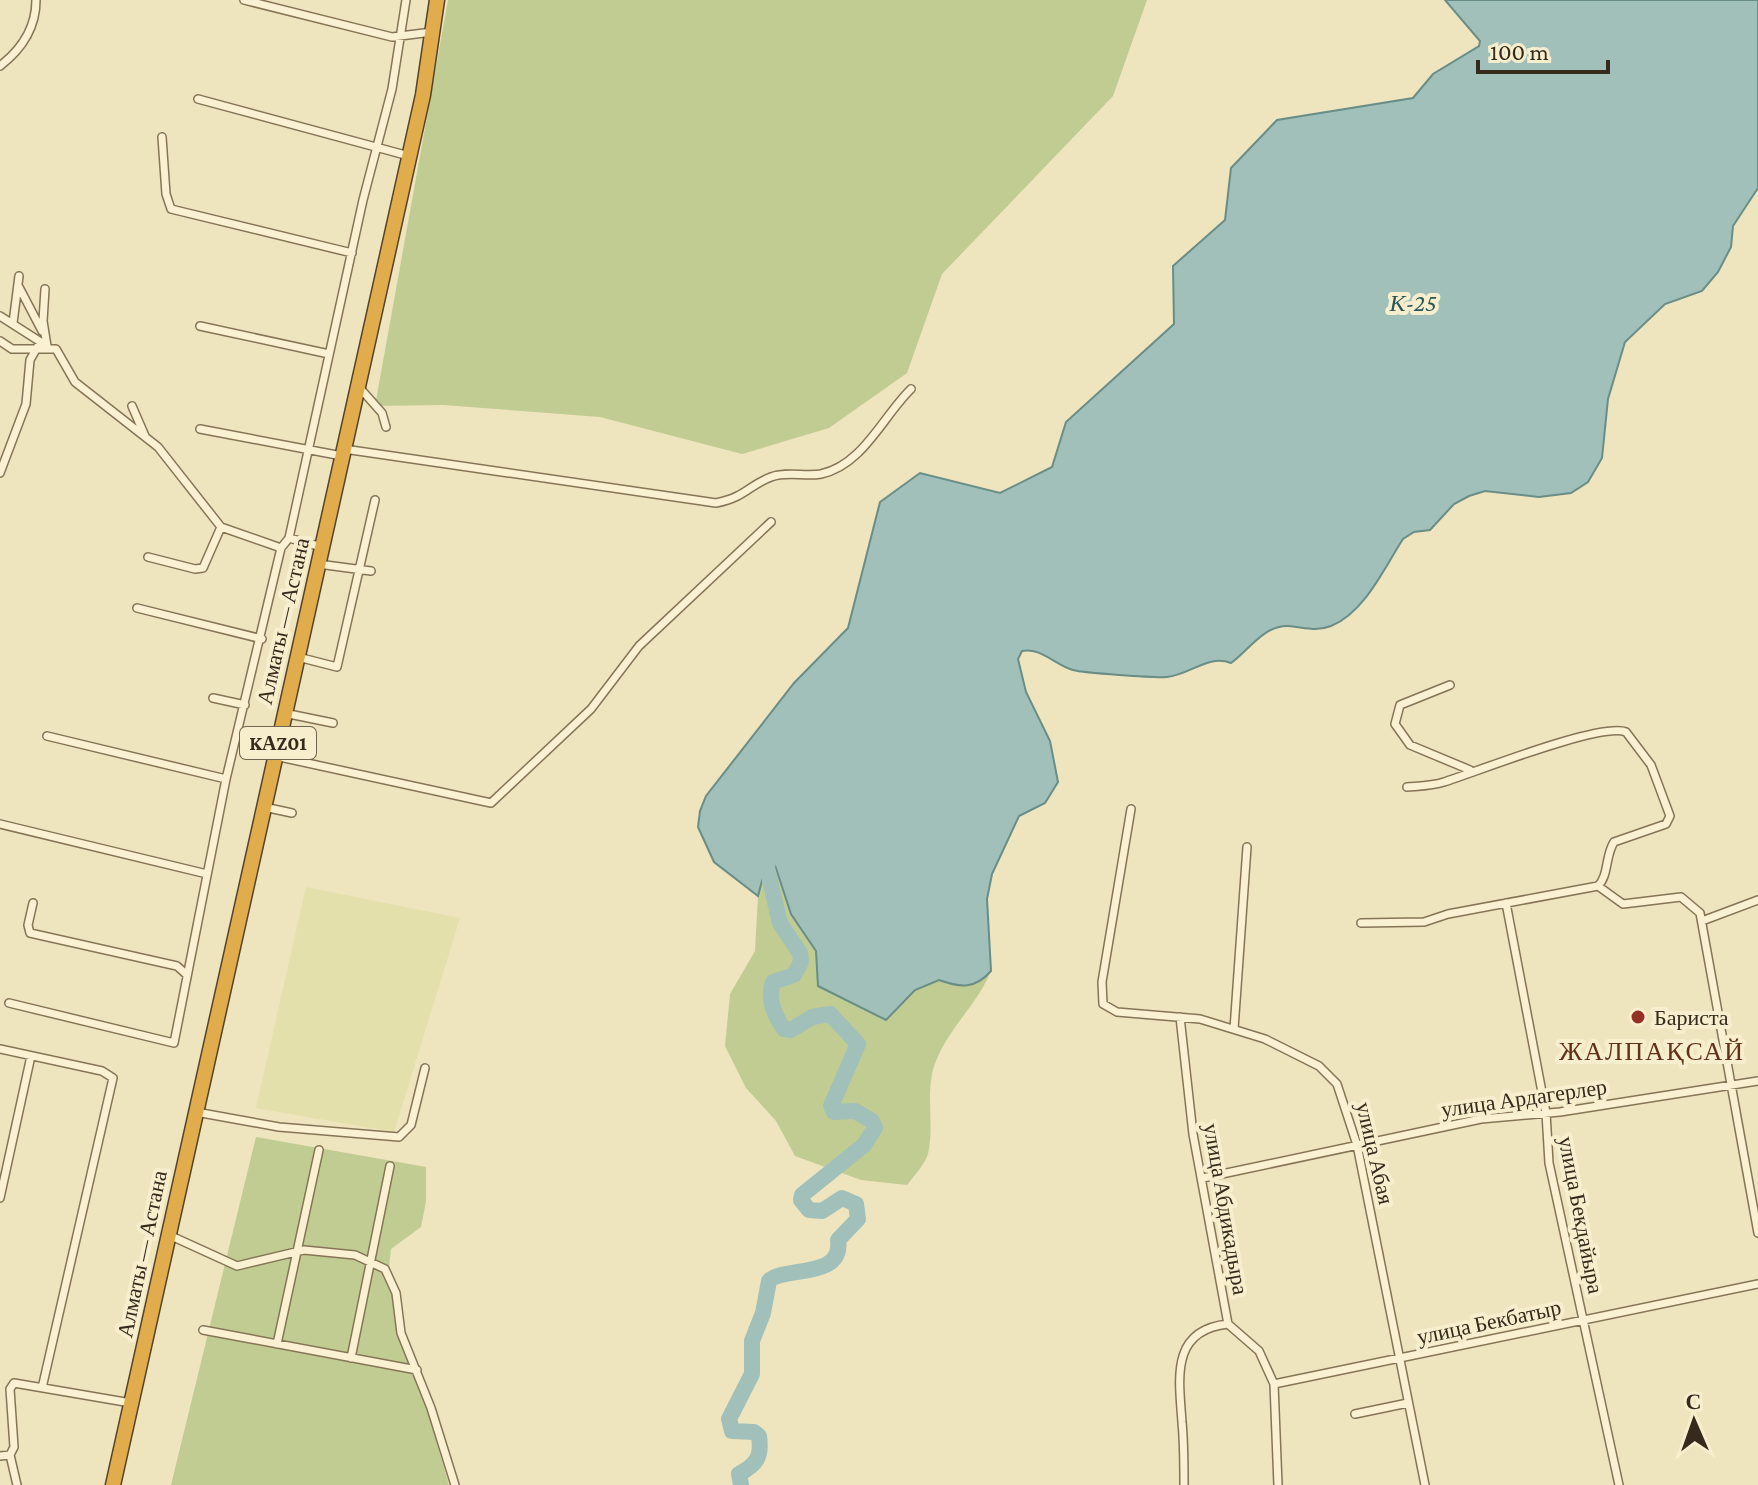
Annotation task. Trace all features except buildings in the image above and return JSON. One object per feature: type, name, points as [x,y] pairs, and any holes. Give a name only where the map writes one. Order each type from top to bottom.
[{"type":"highway","name":"Алматы — Астана","points":[[113,1485],[409,156],[437,0]]},
{"type":"street","points":[[0,66],[27,38],[33,24],[36,0]]},
{"type":"street","points":[[244,0],[401,38],[432,32]]},
{"type":"street","points":[[9,1003],[174,1043],[226,779],[262,639],[281,548],[289,538],[306,450],[401,38],[406,0]]},
{"type":"street","points":[[198,99],[409,156]]},
{"type":"street","points":[[162,137],[166,194],[171,209],[352,253]]},
{"type":"street","points":[[13,323],[19,276]]},
{"type":"street","points":[[19,287],[44,334]]},
{"type":"street","points":[[0,471],[26,404],[30,360],[42,346],[45,289]]},
{"type":"street","points":[[0,316],[42,346]]},
{"type":"street","points":[[200,326],[329,354]]},
{"type":"street","points":[[0,341],[12,349],[42,346],[56,349],[75,382],[166,456],[221,527],[281,548]]},
{"type":"street","points":[[358,386],[382,413],[386,427]]},
{"type":"street","points":[[200,429],[306,450],[716,503],[744,496],[770,477],[823,474],[839,467],[869,441],[888,412],[911,389]]},
{"type":"street","points":[[132,406],[145,436]]},
{"type":"street","points":[[298,657],[337,667],[375,500]]},
{"type":"street","points":[[275,756],[491,803],[591,709],[639,646],[771,522]]},
{"type":"street","points":[[148,557],[203,568],[208,564],[221,527]]},
{"type":"street","points":[[289,538],[322,547]]},
{"type":"street","points":[[318,564],[371,571]]},
{"type":"street","points":[[137,608],[262,639]]},
{"type":"street","points":[[1450,685],[1400,705],[1394,717],[1395,724],[1410,745],[1470,770]]},
{"type":"street","points":[[213,698],[245,705]]},
{"type":"street","points":[[284,713],[333,723]]},
{"type":"street","points":[[1361,923],[1424,922],[1598,886],[1604,879],[1607,855],[1614,842],[1666,824],[1670,816],[1651,765],[1626,732],[1604,730],[1495,766],[1470,770],[1444,782],[1407,787]]},
{"type":"street","points":[[47,736],[226,779]]},
{"type":"street","points":[[264,807],[292,813]]},
{"type":"street","name":"улица Абая","points":[[1131,809],[1101,998],[1107,1008],[1117,1012],[1180,1017],[1234,1029],[1288,1049],[1331,1075],[1348,1109],[1357,1145],[1425,1485]]},
{"type":"street","points":[[0,824],[207,874]]},
{"type":"street","points":[[1234,1029],[1247,847]]},
{"type":"street","points":[[1598,886],[1623,904],[1681,897],[1696,908],[1702,921],[1758,1233]]},
{"type":"street","points":[[1702,921],[1758,900]]},
{"type":"street","points":[[33,903],[28,925],[30,933],[177,966],[187,975]]},
{"type":"street","name":"улица Бекдайыра","points":[[1506,903],[1546,1113],[1549,1163],[1619,1485]]},
{"type":"street","name":"улица Абдикадыра","points":[[1180,1017],[1193,1134],[1228,1324],[1259,1351],[1274,1384],[1278,1485]]},
{"type":"street","points":[[0,1049],[109,1073],[113,1082],[42,1388]]},
{"type":"street","points":[[0,1198],[31,1056]]},
{"type":"street","points":[[196,1112],[279,1127],[399,1137],[411,1125],[425,1068]]},
{"type":"street","name":"улица Ардагерлер","points":[[1203,1178],[1481,1119],[1546,1113],[1758,1081]]},
{"type":"street","points":[[277,1344],[319,1150]]},
{"type":"street","points":[[351,1358],[390,1166]]},
{"type":"street","points":[[168,1235],[237,1266],[296,1251],[339,1252],[370,1260],[385,1269],[394,1284],[401,1333],[417,1370],[455,1485]]},
{"type":"street","name":"улица Бекбатыр","points":[[1274,1384],[1758,1284]]},
{"type":"street","points":[[1184,1485],[1178,1385],[1180,1367],[1189,1341],[1210,1328],[1228,1324]]},
{"type":"street","points":[[203,1330],[417,1370]]},
{"type":"street","points":[[17,1485],[10,1455],[14,1447],[11,1385],[131,1403]]},
{"type":"street","points":[[1355,1414],[1408,1403]]},
{"type":"street","points":[[0,1456],[10,1455]]},
{"type":"shaded area","points":[[306,887],[460,918],[394,1132],[256,1108]]},
{"type":"green space","points":[[448,0],[1147,0],[1113,96],[942,274],[907,373],[829,428],[742,454],[600,417],[443,405],[375,406]]},
{"type":"green space","points":[[769,848],[791,914],[851,1001],[886,1020],[915,990],[939,980],[973,984],[991,971],[936,1061],[932,1072],[928,1154],[907,1185],[861,1180],[795,1156],[776,1121],[746,1088],[725,1046],[730,994],[755,951],[758,896]]},
{"type":"green space","points":[[256,1137],[426,1167],[426,1201],[421,1227],[391,1249],[388,1276],[449,1485],[171,1485]]},
{"type":"water","name":"К-25","points":[[1445,0],[1758,0],[1758,188],[1733,226],[1731,247],[1718,272],[1702,291],[1665,304],[1625,342],[1608,399],[1602,458],[1588,482],[1571,493],[1539,497],[1485,491],[1469,496],[1454,504],[1430,530],[1414,532],[1403,539],[1364,600],[1343,619],[1320,629],[1288,626],[1271,630],[1231,663],[1215,661],[1167,677],[1134,676],[1073,670],[1042,654],[1022,651],[1018,659],[1026,692],[1050,741],[1058,782],[1045,803],[1019,816],[992,874],[987,899],[991,971],[973,984],[939,980],[915,990],[886,1020],[818,986],[816,951],[791,914],[770,850],[758,896],[714,862],[698,827],[700,811],[706,796],[794,683],[848,628],[880,502],[920,473],[1000,493],[1052,467],[1066,422],[1174,324],[1173,266],[1225,220],[1231,168],[1277,120],[1413,98],[1433,74],[1479,46],[1480,41]]},
{"type":"waterway","points":[[741,1485],[739,1474],[750,1467],[759,1455],[759,1436],[754,1432],[732,1431],[729,1419],[752,1374],[752,1341],[763,1313],[769,1281],[786,1274],[822,1267],[832,1261],[837,1253],[838,1240],[858,1219],[856,1204],[842,1198],[822,1211],[809,1210],[801,1200],[802,1195],[864,1145],[875,1128],[872,1121],[855,1111],[834,1112],[831,1106],[858,1044],[830,1014],[812,1017],[791,1030],[784,1029],[772,1007],[773,982],[794,975],[801,962],[800,953],[780,923],[767,868],[774,827]]},
{"type":"place","name":"Бариста","points":[[1638,1017]]},
{"type":"district","name":"ЖАЛПАҚСАЙ","points":[[1652,1051]]}]
